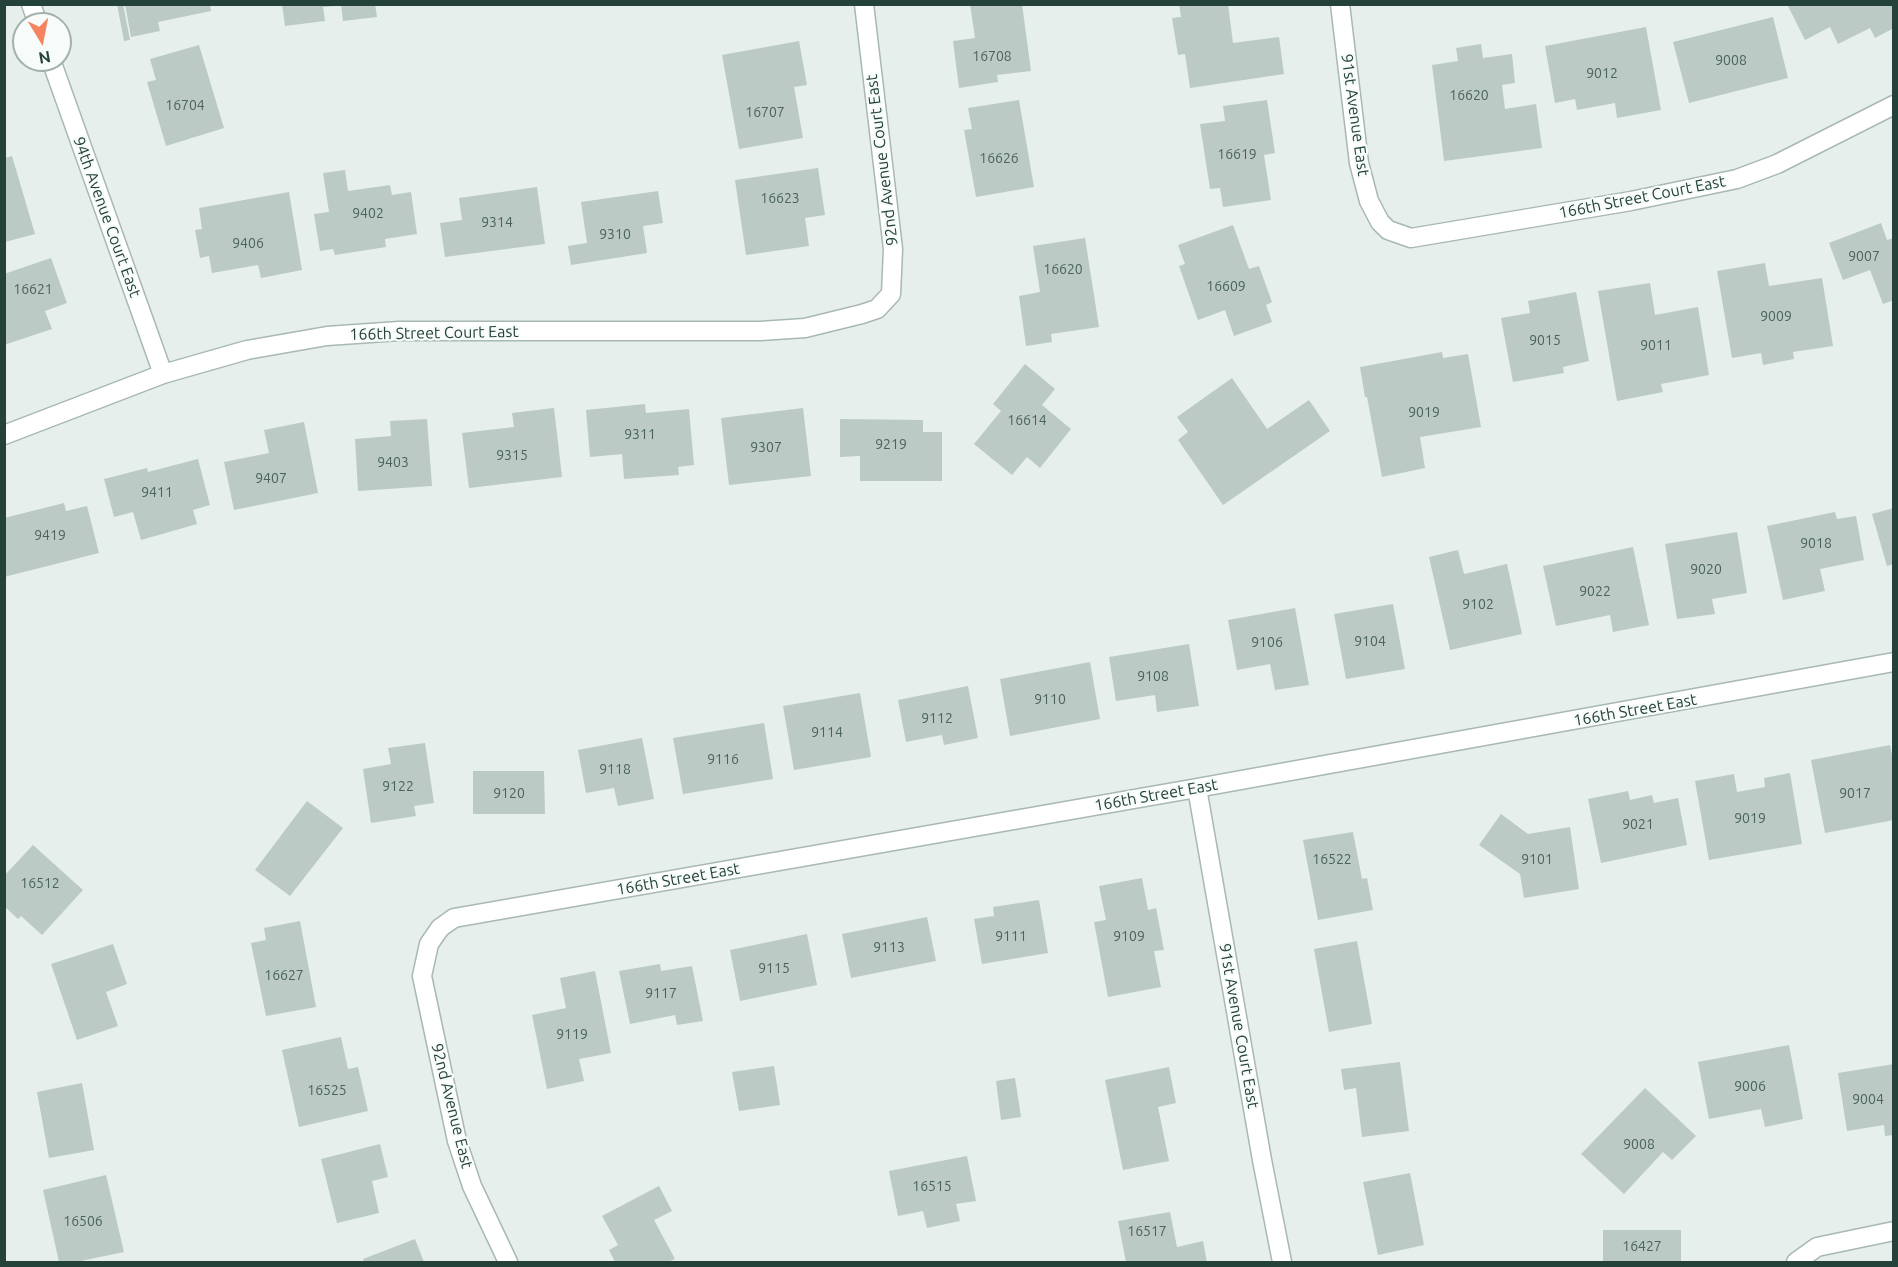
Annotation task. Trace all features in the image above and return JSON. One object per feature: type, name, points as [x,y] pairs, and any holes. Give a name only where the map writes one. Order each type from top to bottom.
[{"type":"street","name":"92nd Avenue Court East","points":[[864,4],[893,249],[891,294],[877,309]]},
{"type":"street","name":"91st Avenue East","points":[[1340,4],[1359,163],[1369,201],[1380,222]]},
{"type":"street","name":"94th Avenue Court East","points":[[55,72],[163,374]]},
{"type":"street","name":"166th Street Court East","points":[[1380,222],[1389,230],[1411,238],[1631,201],[1737,180],[1777,164],[1893,105]]},
{"type":"street","name":"166th Street Court East","points":[[4,435],[163,374],[248,350],[327,336],[399,331],[760,331],[805,328],[877,309]]},
{"type":"street","name":"166th Street East","points":[[429,944],[440,928],[454,918],[1197,788],[1893,662]]},
{"type":"street","name":"91st Avenue Court East","points":[[1197,788],[1282,1263]]},
{"type":"street","name":"92nd Avenue East","points":[[429,944],[422,976],[457,1141],[472,1186],[508,1263]]},
{"type":"street","points":[[1796,1263],[1817,1247],[1893,1231]]},
{"type":"building","points":[[117,4],[123,4],[130,40],[124,41]]},
{"type":"building","points":[[125,4],[210,4],[211,11],[158,22],[160,31],[131,37]]},
{"type":"building","points":[[282,4],[335,4],[335,6],[323,7],[325,21],[285,26]]},
{"type":"building","points":[[341,4],[375,4],[377,17],[343,21]]},
{"type":"building","points":[[970,4],[1022,4],[1031,71],[997,75],[998,82],[959,88],[953,41],[975,38]]},
{"type":"building","points":[[1179,4],[1228,4],[1233,43],[1279,37],[1284,74],[1190,88],[1185,54],[1178,55],[1172,18],[1181,17]]},
{"type":"building","points":[[1787,4],[1894,4],[1894,28],[1875,38],[1870,28],[1838,44],[1830,27],[1805,40]]},
{"type":"building","points":[[1773,17],[1788,78],[1689,103],[1673,42]]},
{"type":"building","points":[[1646,27],[1661,110],[1617,118],[1615,103],[1577,110],[1575,99],[1555,103],[1545,46]]},
{"type":"building","points":[[799,41],[807,85],[794,87],[803,138],[739,149],[722,55]]},
{"type":"building","points":[[1481,44],[1483,58],[1512,54],[1515,83],[1502,85],[1505,109],[1536,104],[1542,148],[1444,161],[1432,65],[1458,61],[1456,48]]},
{"type":"building","points":[[199,45],[224,128],[166,146],[147,82],[156,80],[150,59]]},
{"type":"building","points":[[1019,100],[1034,187],[976,197],[964,130],[972,129],[968,108]]},
{"type":"building","points":[[1267,100],[1275,153],[1264,155],[1271,200],[1223,207],[1220,188],[1210,189],[1200,124],[1225,121],[1223,106]]},
{"type":"building","points":[[12,156],[35,234],[5,242],[5,158]]},
{"type":"building","points":[[818,168],[825,215],[805,218],[809,246],[746,255],[735,180]]},
{"type":"building","points":[[345,170],[348,191],[390,185],[392,195],[411,192],[417,234],[385,239],[386,247],[335,255],[333,249],[320,251],[314,214],[329,212],[323,173]]},
{"type":"building","points":[[537,187],[545,244],[445,257],[440,223],[462,220],[459,198]]},
{"type":"building","points":[[658,191],[663,223],[643,226],[647,253],[571,265],[568,246],[587,243],[581,202]]},
{"type":"building","points":[[289,192],[302,270],[261,278],[258,265],[212,273],[209,256],[200,258],[195,230],[202,229],[199,208]]},
{"type":"building","points":[[1881,223],[1887,240],[1894,238],[1894,300],[1883,304],[1870,270],[1843,280],[1829,243]]},
{"type":"building","points":[[1233,225],[1249,269],[1259,266],[1272,302],[1266,305],[1272,322],[1234,336],[1225,310],[1198,320],[1179,266],[1185,264],[1178,245]]},
{"type":"building","points":[[1085,238],[1099,327],[1051,334],[1052,342],[1026,346],[1019,296],[1040,292],[1033,246]]},
{"type":"building","points":[[51,258],[67,303],[45,311],[52,329],[4,345],[4,274]]},
{"type":"building","points":[[1765,263],[1769,286],[1822,278],[1833,346],[1793,352],[1794,359],[1763,365],[1761,353],[1732,358],[1717,271]]},
{"type":"building","points":[[1650,283],[1655,315],[1698,307],[1709,375],[1661,384],[1663,392],[1617,401],[1598,291]]},
{"type":"building","points":[[1576,292],[1589,361],[1563,367],[1564,373],[1513,382],[1501,318],[1530,313],[1528,301]]},
{"type":"building","points":[[1442,352],[1443,358],[1468,354],[1481,427],[1420,437],[1425,468],[1382,477],[1360,367]]},
{"type":"building","points":[[1025,364],[1055,389],[1042,405],[1071,429],[1040,468],[1027,457],[1012,475],[974,444],[1001,411],[993,404]]},
{"type":"building","points":[[1232,378],[1267,429],[1309,400],[1330,431],[1223,505],[1178,440],[1188,432],[1177,417]]},
{"type":"building","points":[[645,404],[646,413],[689,409],[694,465],[678,467],[679,475],[624,479],[622,454],[590,457],[586,410]]},
{"type":"building","points":[[554,408],[562,477],[469,488],[462,433],[514,427],[512,413]]},
{"type":"building","points":[[803,408],[811,476],[729,485],[721,418]]},
{"type":"building","points":[[427,419],[432,486],[358,491],[355,439],[391,436],[390,421]]},
{"type":"building","points":[[840,419],[923,420],[923,432],[942,432],[942,481],[860,481],[860,456],[840,457]]},
{"type":"building","points":[[304,422],[318,493],[234,510],[224,462],[269,453],[264,430]]},
{"type":"building","points":[[198,459],[210,505],[193,510],[197,524],[141,540],[133,512],[114,517],[104,479],[147,468],[148,472]]},
{"type":"building","points":[[64,503],[66,511],[87,506],[99,553],[4,577],[4,518]]},
{"type":"building","points":[[1894,508],[1894,564],[1887,566],[1872,514]]},
{"type":"building","points":[[1835,512],[1837,519],[1856,516],[1864,560],[1820,569],[1825,591],[1783,600],[1767,526]]},
{"type":"building","points":[[1737,532],[1747,593],[1712,599],[1715,614],[1677,619],[1665,544]]},
{"type":"building","points":[[1633,547],[1649,625],[1613,632],[1610,615],[1556,626],[1543,566]]},
{"type":"building","points":[[1458,550],[1464,574],[1507,564],[1522,634],[1450,650],[1429,557]]},
{"type":"building","points":[[1393,604],[1405,669],[1346,679],[1334,614]]},
{"type":"building","points":[[1295,608],[1309,685],[1275,690],[1270,664],[1237,670],[1228,620]]},
{"type":"building","points":[[1189,644],[1199,706],[1157,712],[1155,695],[1116,701],[1109,657]]},
{"type":"building","points":[[1090,662],[1100,719],[1010,736],[1000,679]]},
{"type":"building","points":[[968,686],[978,738],[944,745],[942,735],[906,742],[898,700]]},
{"type":"building","points":[[860,693],[871,757],[794,770],[783,706]]},
{"type":"building","points":[[764,723],[773,779],[683,794],[673,738]]},
{"type":"building","points":[[642,738],[654,799],[618,806],[614,788],[586,793],[578,750]]},
{"type":"building","points":[[425,743],[434,803],[414,806],[416,816],[371,823],[363,769],[391,764],[388,748]]},
{"type":"building","points":[[1890,745],[1894,765],[1894,820],[1825,833],[1811,760]]},
{"type":"building","points":[[473,771],[544,771],[545,814],[473,814]]},
{"type":"building","points":[[1790,773],[1802,844],[1709,860],[1695,781],[1734,774],[1737,792],[1765,787],[1764,778]]},
{"type":"building","points":[[1628,791],[1630,800],[1652,795],[1654,803],[1678,798],[1687,845],[1601,863],[1588,799]]},
{"type":"building","points":[[307,801],[343,828],[290,896],[255,870]]},
{"type":"building","points":[[1501,814],[1528,834],[1570,827],[1579,889],[1524,898],[1520,874],[1479,845]]},
{"type":"building","points":[[1353,832],[1362,879],[1367,878],[1373,910],[1318,920],[1303,840]]},
{"type":"building","points":[[33,845],[83,890],[42,935],[21,916],[18,919],[4,906],[4,876]]},
{"type":"building","points":[[1142,878],[1148,910],[1156,908],[1164,950],[1154,951],[1161,987],[1108,997],[1094,922],[1106,920],[1099,886]]},
{"type":"building","points":[[1039,900],[1048,953],[982,964],[974,919],[994,916],[993,907]]},
{"type":"building","points":[[927,917],[936,961],[851,978],[842,934]]},
{"type":"building","points":[[300,921],[316,1007],[266,1016],[251,943],[266,940],[264,928]]},
{"type":"building","points":[[807,934],[817,985],[740,1001],[730,950]]},
{"type":"building","points":[[1357,941],[1372,1024],[1329,1032],[1314,949]]},
{"type":"building","points":[[113,944],[127,984],[106,992],[118,1026],[77,1040],[51,964]]},
{"type":"building","points":[[660,964],[661,971],[692,966],[703,1021],[677,1025],[675,1015],[630,1024],[619,971]]},
{"type":"building","points":[[595,971],[611,1053],[579,1059],[584,1081],[547,1089],[532,1015],[566,1008],[560,978]]},
{"type":"building","points":[[341,1037],[348,1069],[358,1067],[368,1111],[299,1127],[282,1050]]},
{"type":"building","points":[[1789,1045],[1803,1119],[1765,1127],[1761,1109],[1709,1119],[1698,1062]]},
{"type":"building","points":[[1400,1062],[1409,1131],[1362,1137],[1356,1088],[1344,1090],[1341,1069]]},
{"type":"building","points":[[1894,1064],[1894,1135],[1885,1136],[1884,1125],[1847,1131],[1838,1073]]},
{"type":"building","points":[[774,1066],[780,1105],[739,1111],[732,1072]]},
{"type":"building","points":[[1169,1067],[1176,1103],[1158,1107],[1169,1161],[1123,1170],[1105,1080]]},
{"type":"building","points":[[1015,1078],[1021,1117],[1001,1120],[996,1081]]},
{"type":"building","points":[[82,1083],[94,1150],[49,1158],[37,1092]]},
{"type":"building","points":[[1645,1088],[1696,1136],[1672,1160],[1663,1152],[1624,1194],[1581,1154]]},
{"type":"building","points":[[380,1144],[388,1177],[372,1181],[379,1213],[337,1223],[321,1159]]},
{"type":"building","points":[[967,1156],[976,1201],[956,1204],[960,1221],[927,1228],[923,1211],[898,1216],[889,1171]]},
{"type":"building","points":[[1410,1173],[1424,1245],[1378,1255],[1363,1182]]},
{"type":"building","points":[[106,1175],[124,1252],[76,1262],[59,1262],[43,1190]]},
{"type":"building","points":[[659,1186],[672,1211],[654,1220],[675,1259],[668,1262],[615,1262],[609,1250],[618,1245],[602,1216]]},
{"type":"building","points":[[1170,1212],[1177,1247],[1203,1241],[1207,1262],[1126,1262],[1118,1221]]},
{"type":"building","points":[[1603,1230],[1681,1230],[1681,1262],[1603,1262]]},
{"type":"building","points":[[415,1239],[424,1262],[364,1262],[363,1259]]}]
